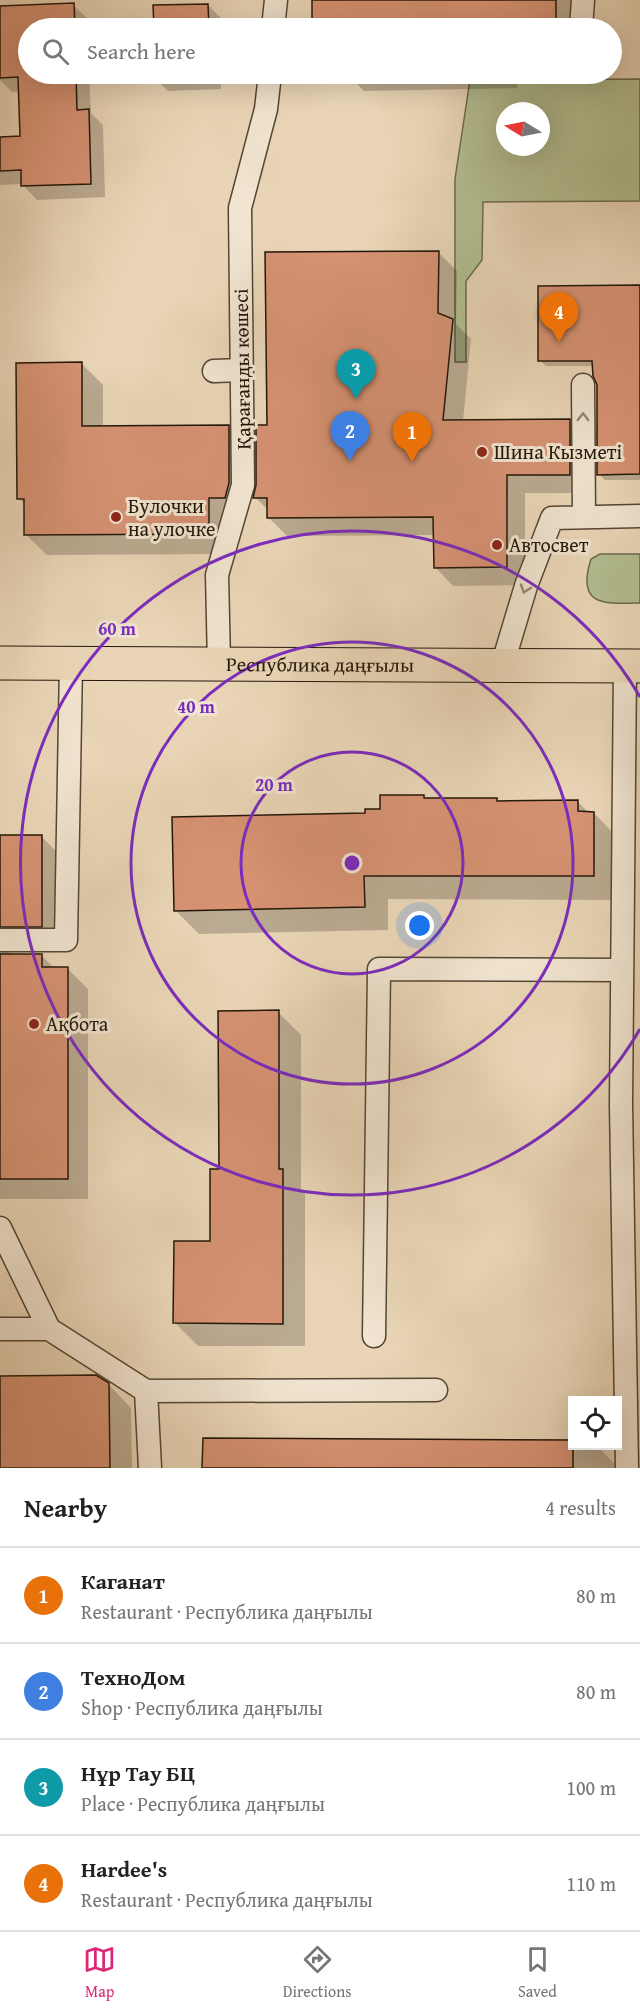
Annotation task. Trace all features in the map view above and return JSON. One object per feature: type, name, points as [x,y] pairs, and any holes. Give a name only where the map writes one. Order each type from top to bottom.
[{"type":"main road","name":"Республика даңғылы","points":[[0,663],[632,667]]},
{"type":"lane","points":[[274,18],[276,0]]},
{"type":"lane","points":[[582,18],[583,0]]},
{"type":"lane","name":"Қарағанды көшесі","points":[[219,664],[217,575],[243,485],[240,208],[266,109],[269,84]]},
{"type":"lane","points":[[214,371],[242,370]]},
{"type":"lane","points":[[583,386],[584,517]]},
{"type":"lane","points":[[502,666],[526,586],[552,518],[640,516]]},
{"type":"lane","points":[[0,940],[66,940],[71,663]]},
{"type":"lane","points":[[627,1468],[621,1104],[622,970],[632,667]]},
{"type":"lane","points":[[374,1336],[379,969],[622,970]]},
{"type":"lane","points":[[0,1228],[49,1329],[146,1391],[436,1390]]},
{"type":"lane","points":[[0,1329],[49,1329]]},
{"type":"lane","points":[[146,1391],[150,1468]]},
{"type":"green space","points":[[622,79],[640,79],[640,201],[483,202],[482,260],[466,281],[466,362],[455,362],[455,179],[469,84],[622,84]]},
{"type":"green space","points":[[600,554],[640,554],[640,603],[604,602],[590,594],[587,574],[591,559]]},
{"type":"building","points":[[312,0],[556,0],[556,18],[312,18]]},
{"type":"building","points":[[74,3],[75,18],[18,18],[18,77],[0,78],[0,6]]},
{"type":"building","points":[[208,4],[209,18],[154,18],[153,5]]},
{"type":"building","points":[[18,84],[76,84],[77,110],[89,109],[91,184],[21,186],[21,170],[0,171],[0,137],[20,136]]},
{"type":"building","points":[[439,251],[438,313],[453,319],[443,420],[570,419],[570,475],[507,475],[507,567],[434,568],[433,517],[267,518],[267,498],[253,498],[256,485],[256,425],[267,425],[265,252]]},
{"type":"building","points":[[640,285],[640,474],[597,475],[597,385],[593,376],[592,361],[538,361],[538,286]]},
{"type":"building","points":[[82,362],[82,426],[229,425],[229,483],[225,498],[209,498],[209,534],[24,535],[24,499],[17,499],[16,363]]},
{"type":"building","points":[[380,795],[424,795],[424,798],[497,798],[497,801],[578,800],[578,811],[594,812],[594,876],[364,876],[365,907],[174,911],[172,817],[365,813],[365,809],[380,809]]},
{"type":"building","points":[[0,835],[42,835],[42,927],[0,927]]},
{"type":"building","name":"Ақбота","points":[[0,954],[42,954],[42,967],[68,967],[68,1179],[0,1179]]},
{"type":"building","points":[[279,1010],[279,1169],[283,1169],[283,1324],[173,1323],[174,1241],[210,1241],[210,1169],[219,1169],[218,1011]]},
{"type":"building","points":[[96,1375],[109,1383],[110,1468],[0,1468],[0,1376]]},
{"type":"building","points":[[203,1438],[568,1440],[568,1450],[573,1450],[573,1468],[202,1468]]},
{"type":"place","name":"Hardee's","points":[[559,342]]},
{"type":"place","name":"Нұр Тау БЦ","points":[[356,399]]},
{"type":"place","name":"Шина Кызметі","points":[[482,452]]},
{"type":"place","name":"ТехноДом","points":[[350,461]]},
{"type":"place","name":"Каганат","points":[[412,462]]},
{"type":"place","name":"Булочки на улочке","points":[[116,517]]},
{"type":"place","name":"Автосвет","points":[[497,545]]},
{"type":"place","name":"Ақбота","points":[[34,1024]]}]
